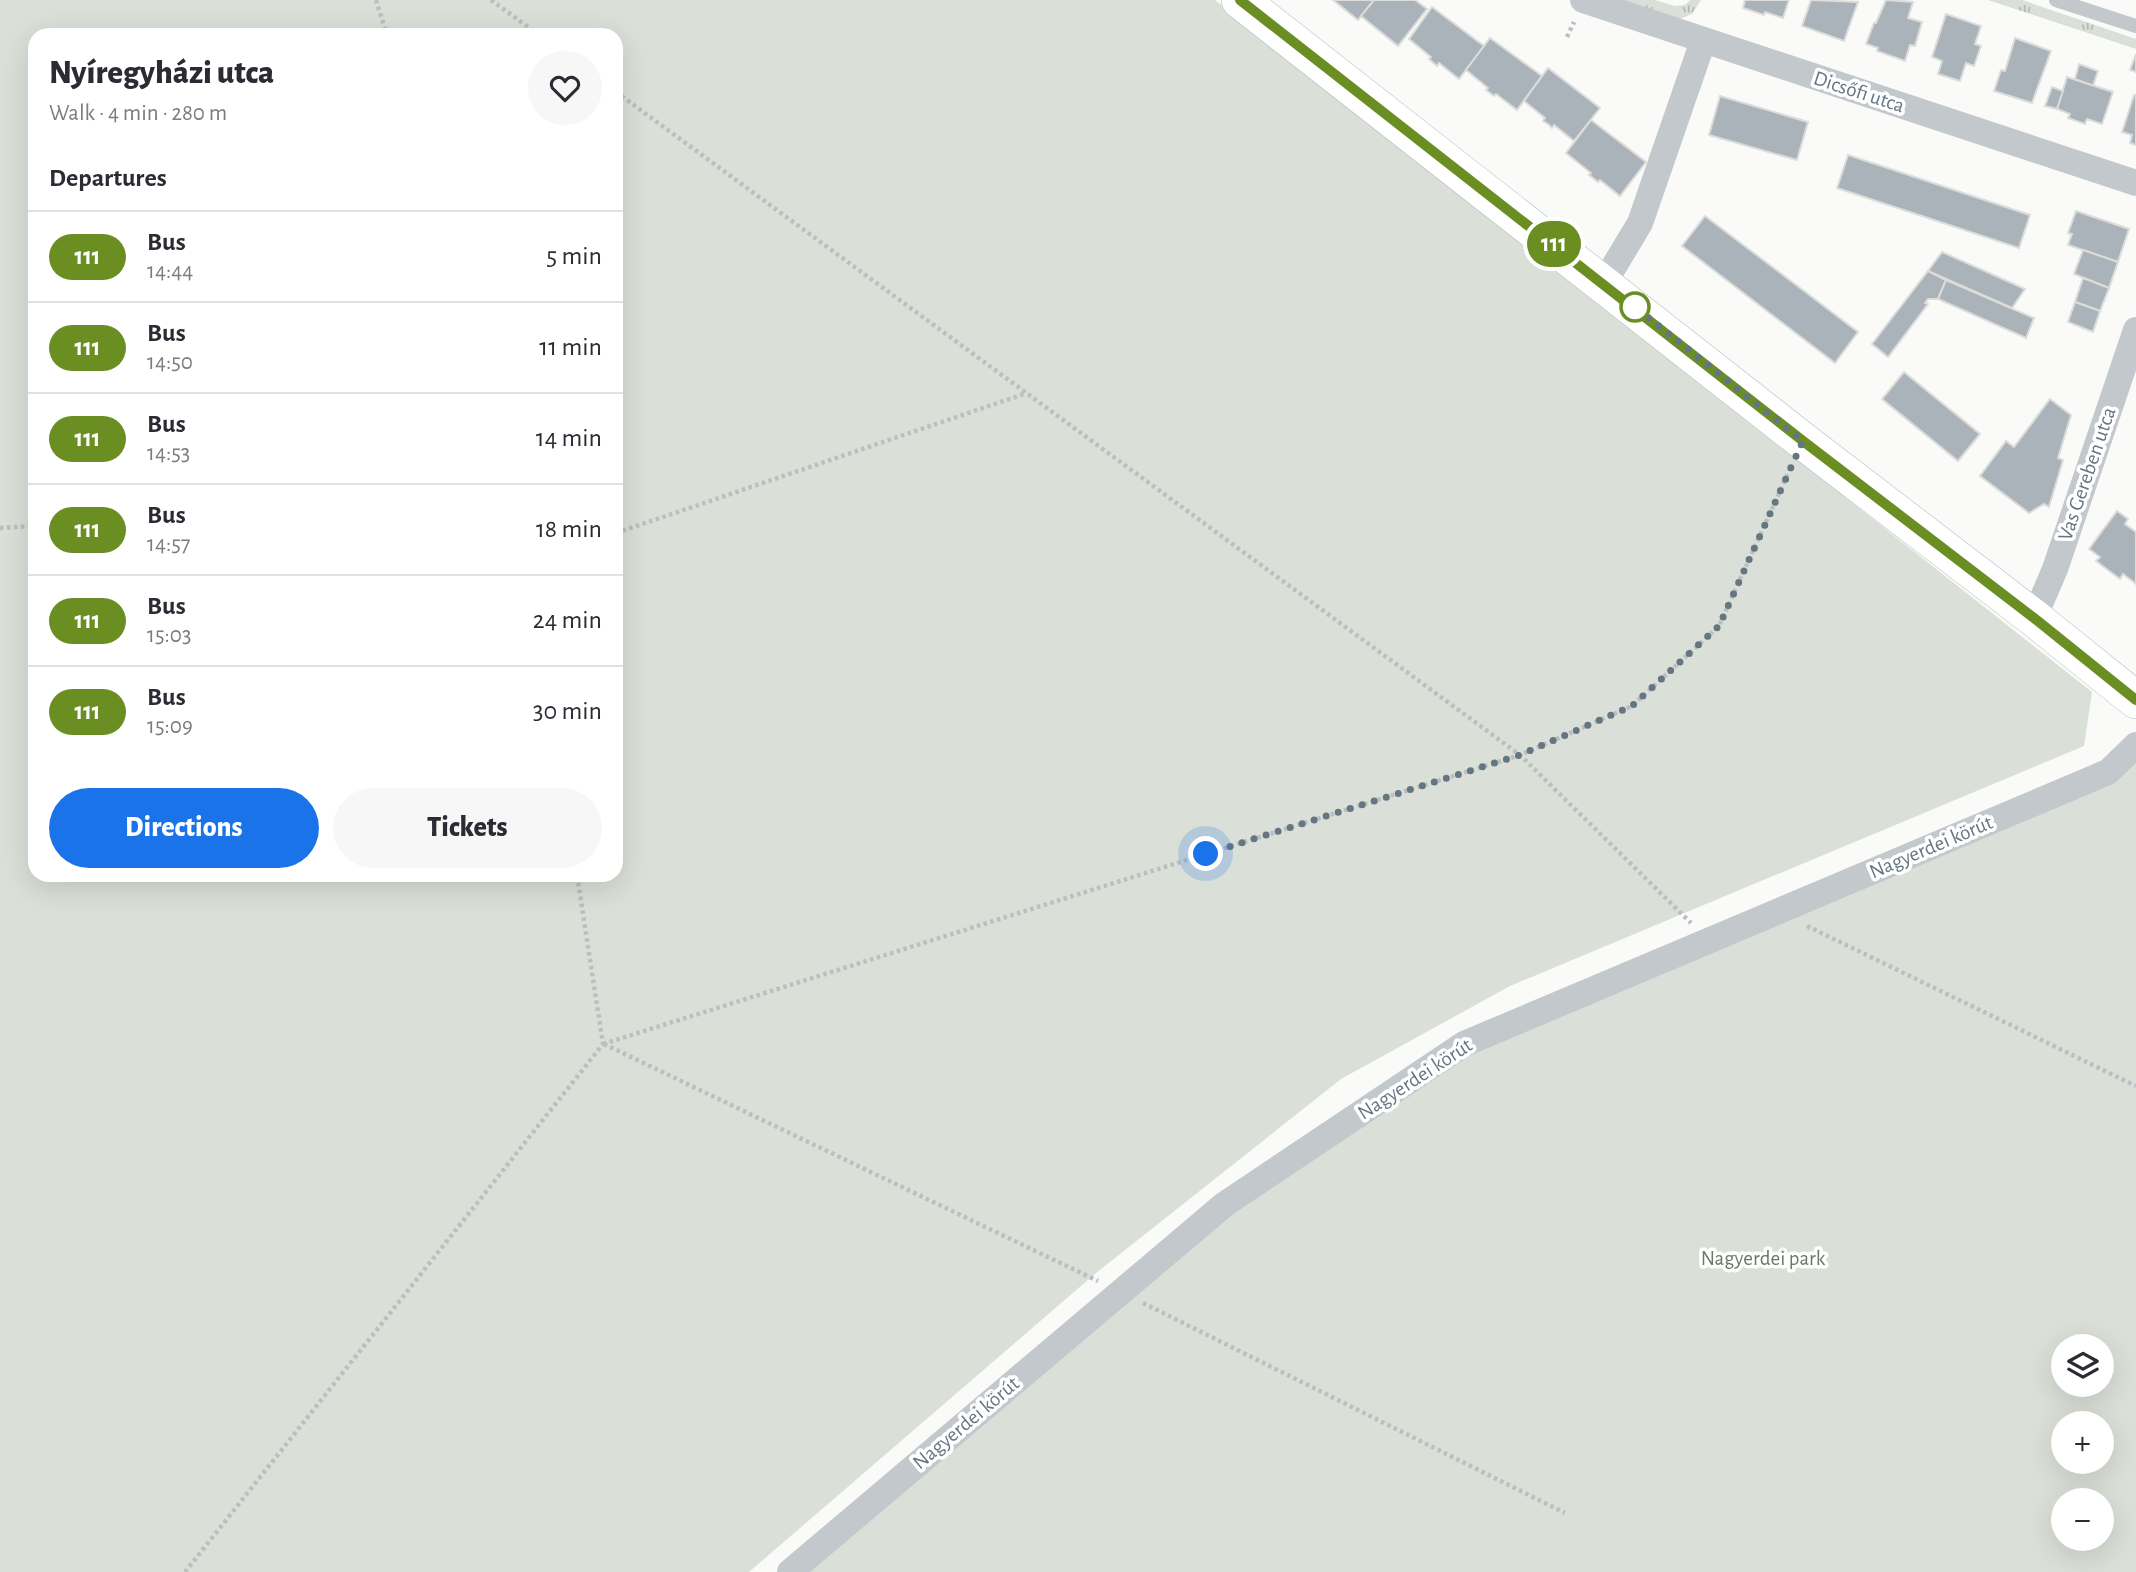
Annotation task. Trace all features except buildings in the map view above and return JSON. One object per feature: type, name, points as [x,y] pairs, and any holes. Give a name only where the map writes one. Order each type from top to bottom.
[{"type":"street","points":[[1240,0],[2136,700]]},
{"type":"street","name":"Dicsőfi utca","points":[[1583,0],[2136,183]]},
{"type":"street","points":[[1604,283],[1640,223],[1703,41]]},
{"type":"street","name":"Vas Gereben utca","points":[[2034,618],[2055,569],[2136,330]]},
{"type":"street","name":"Nagyerdei körút","points":[[790,1572],[1224,1204],[1464,1044],[2108,772],[2136,745]]},
{"type":"lane","points":[[2056,0],[2136,26]]},
{"type":"path","points":[[376,0],[385,28]]},
{"type":"path","points":[[491,0],[529,28]]},
{"type":"path","points":[[623,97],[1520,755],[1709,941]]},
{"type":"path","points":[[623,531],[1027,393]]},
{"type":"path","points":[[185,1572],[603,1044],[1520,755],[1632,706],[1719,626],[1803,441]]},
{"type":"path","points":[[0,528],[28,526]]},
{"type":"path","points":[[579,882],[603,1044]]},
{"type":"path","points":[[1778,912],[2136,1086]]},
{"type":"path","points":[[603,1044],[1121,1292],[1565,1513]]},
{"type":"green space","points":[[0,0],[1215,0],[2092,692],[2084,746],[1510,986],[1341,1079],[1096,1273],[749,1572],[0,1572]]},
{"type":"green space","points":[[1617,0],[1655,0],[1675,6],[1685,5],[1690,0],[1701,0],[1692,14],[1677,20]]},
{"type":"green space","points":[[1988,0],[2022,0],[2136,39],[2136,49]]},
{"type":"green space","name":"Nagyerdei park","points":[[2136,745],[2136,1572],[790,1572],[1225,1204],[1464,1044]]},
{"type":"bus line","name":"111","points":[[1240,0],[2136,700]]},
{"type":"route","points":[[1206,854],[1520,755],[1632,706],[1719,626],[1803,441],[1635,307]]}]
